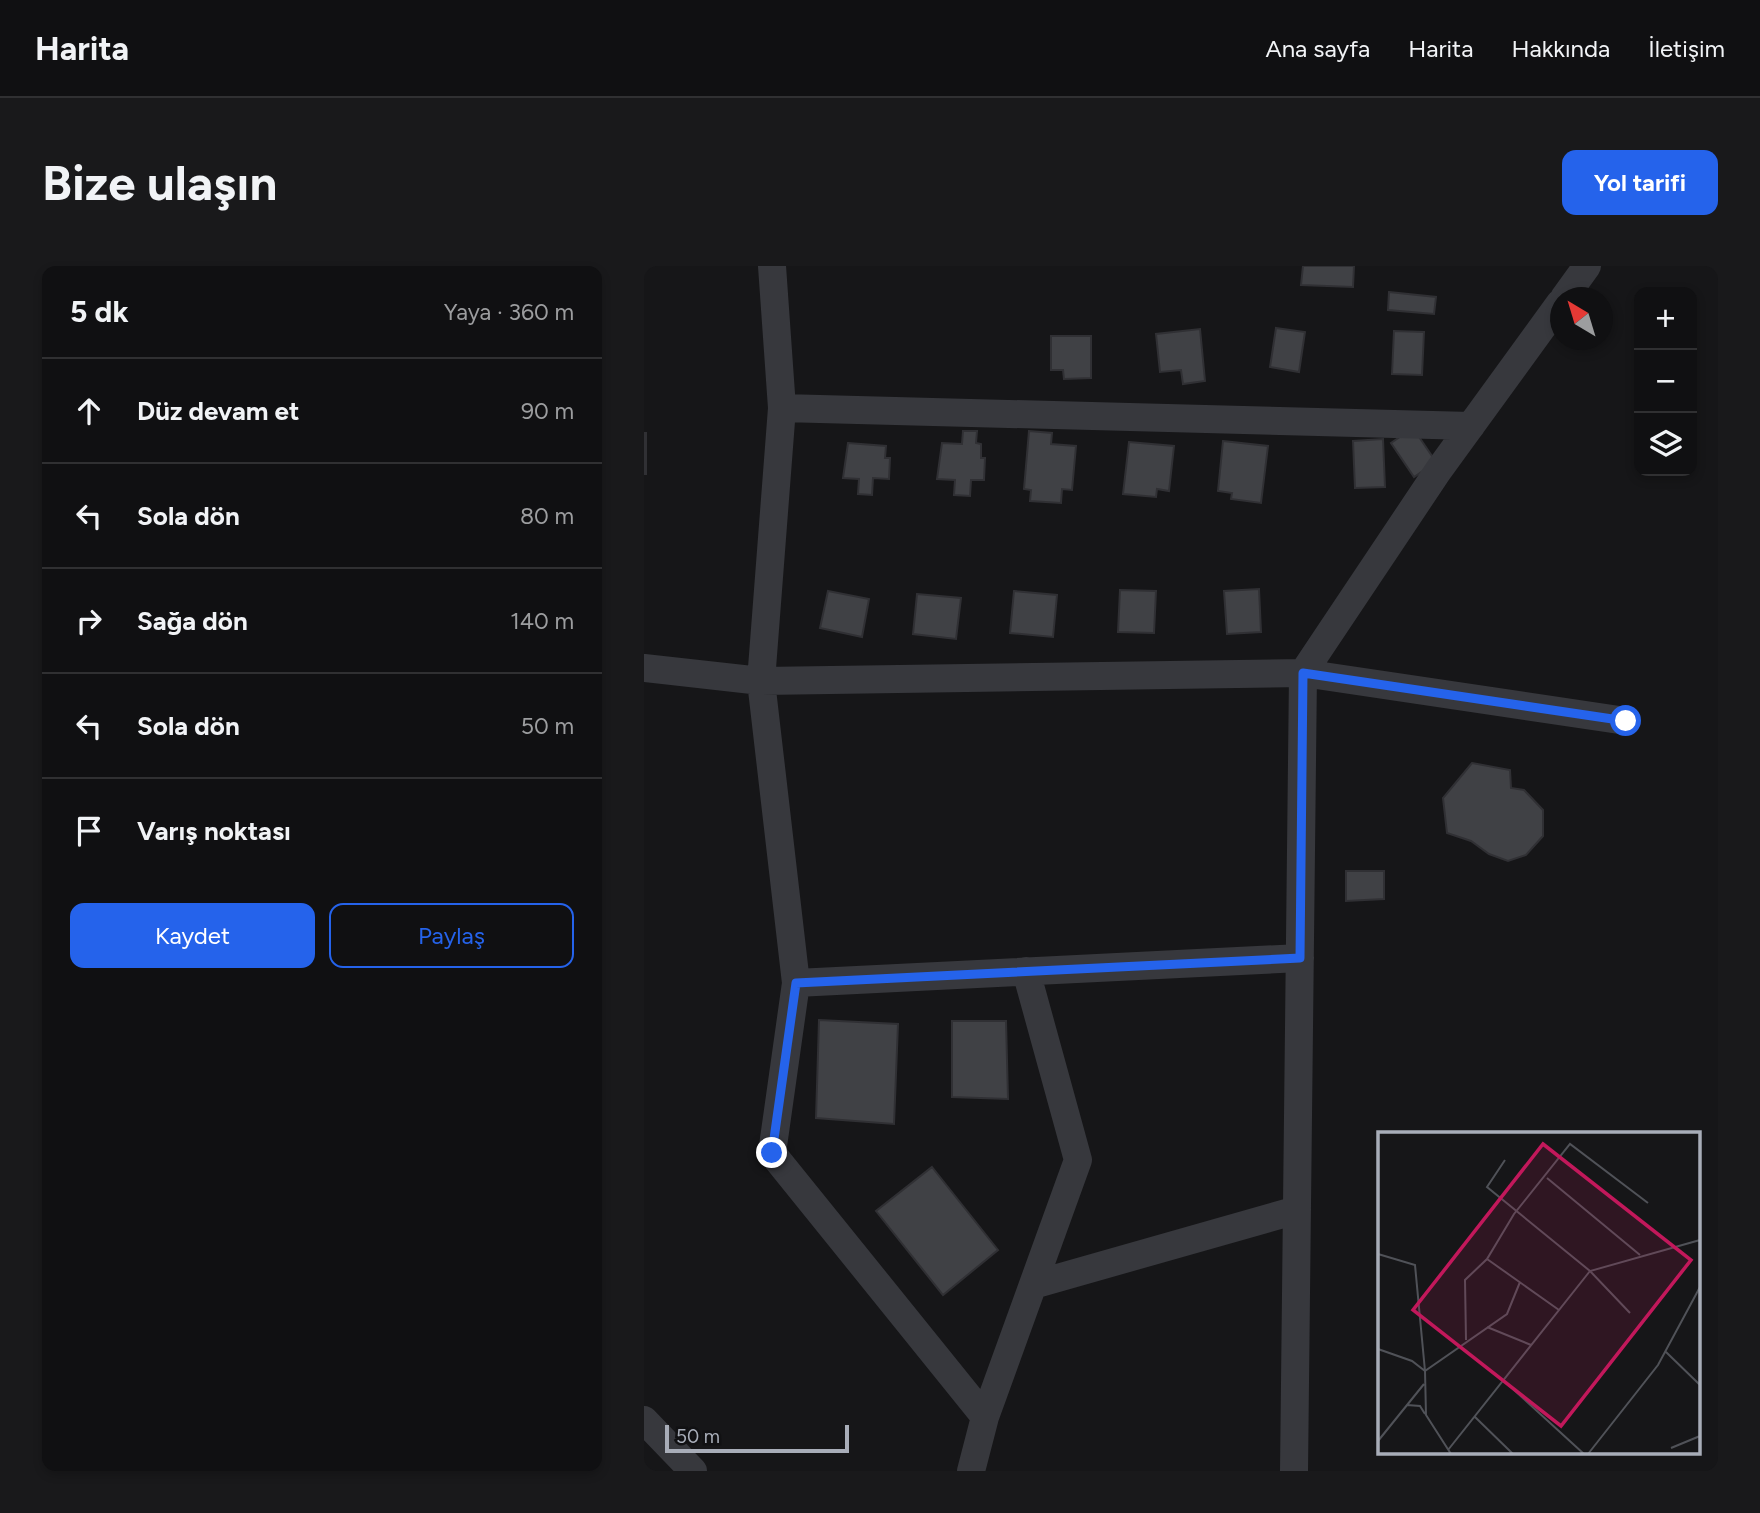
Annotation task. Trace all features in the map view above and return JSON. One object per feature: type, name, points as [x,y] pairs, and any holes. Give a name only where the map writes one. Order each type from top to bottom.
[{"type":"street","points":[[772,266],[782,408],[761,681],[796,983],[772,1153],[985,1417]]},
{"type":"street","points":[[1572,287],[1587,266]]},
{"type":"street","points":[[1302,1470],[1297,1210],[1303,673],[1471,426],[1550,317]]},
{"type":"street","points":[[782,408],[1471,426]]},
{"type":"street","points":[[644,668],[761,681],[1303,673],[1626,721]]},
{"type":"street","points":[[796,983],[1300,958]]},
{"type":"street","points":[[971,1471],[985,1417],[1078,1160],[1026,971]]},
{"type":"street","points":[[1033,1285],[1297,1210]]},
{"type":"street","points":[[644,1420],[693,1471]]},
{"type":"building","points":[[1303,266],[1354,266],[1353,287],[1301,285]]},
{"type":"building","points":[[1389,292],[1436,297],[1434,314],[1388,310]]},
{"type":"building","points":[[1276,328],[1305,332],[1299,372],[1270,367]]},
{"type":"building","points":[[1200,329],[1205,381],[1183,384],[1181,370],[1160,372],[1156,334]]},
{"type":"building","points":[[1394,331],[1424,332],[1422,375],[1392,374]]},
{"type":"building","points":[[1051,336],[1091,336],[1091,378],[1064,379],[1063,370],[1051,370]]},
{"type":"building","points":[[1413,428],[1436,462],[1414,477],[1391,443]]},
{"type":"building","points":[[963,431],[977,431],[976,443],[981,444],[981,458],[985,458],[984,480],[971,480],[970,496],[954,495],[955,480],[937,479],[942,443],[962,444]]},
{"type":"building","points":[[1029,431],[1052,433],[1051,444],[1076,446],[1072,490],[1062,489],[1061,503],[1030,501],[1031,490],[1024,489]]},
{"type":"building","points":[[646,433],[646,474],[644,474]]},
{"type":"building","points":[[1383,439],[1385,487],[1355,488],[1353,441]]},
{"type":"building","points":[[1223,441],[1268,446],[1261,503],[1231,499],[1232,493],[1218,491]]},
{"type":"building","points":[[1129,442],[1174,446],[1169,491],[1157,489],[1156,497],[1123,494]]},
{"type":"building","points":[[848,443],[886,446],[885,458],[890,458],[889,479],[873,478],[872,495],[858,494],[859,479],[843,478]]},
{"type":"building","points":[[1259,589],[1261,632],[1227,634],[1224,591]]},
{"type":"building","points":[[1120,590],[1156,591],[1154,633],[1118,632]]},
{"type":"building","points":[[828,591],[869,599],[862,637],[820,628]]},
{"type":"building","points":[[1014,591],[1057,595],[1053,637],[1010,633]]},
{"type":"building","points":[[917,594],[961,598],[956,639],[913,634]]},
{"type":"building","points":[[1472,763],[1510,770],[1511,788],[1524,790],[1543,810],[1543,836],[1526,855],[1508,861],[1489,854],[1471,841],[1447,833],[1443,798]]},
{"type":"building","points":[[1346,871],[1384,871],[1384,899],[1346,901]]},
{"type":"building","points":[[819,1020],[898,1024],[894,1124],[816,1118]]},
{"type":"building","points":[[952,1021],[1006,1021],[1008,1099],[952,1097]]},
{"type":"building","points":[[932,1167],[998,1250],[943,1295],[876,1211]]},
{"type":"route","points":[[772,1153],[796,983],[1300,958],[1303,673],[1626,721]]}]
